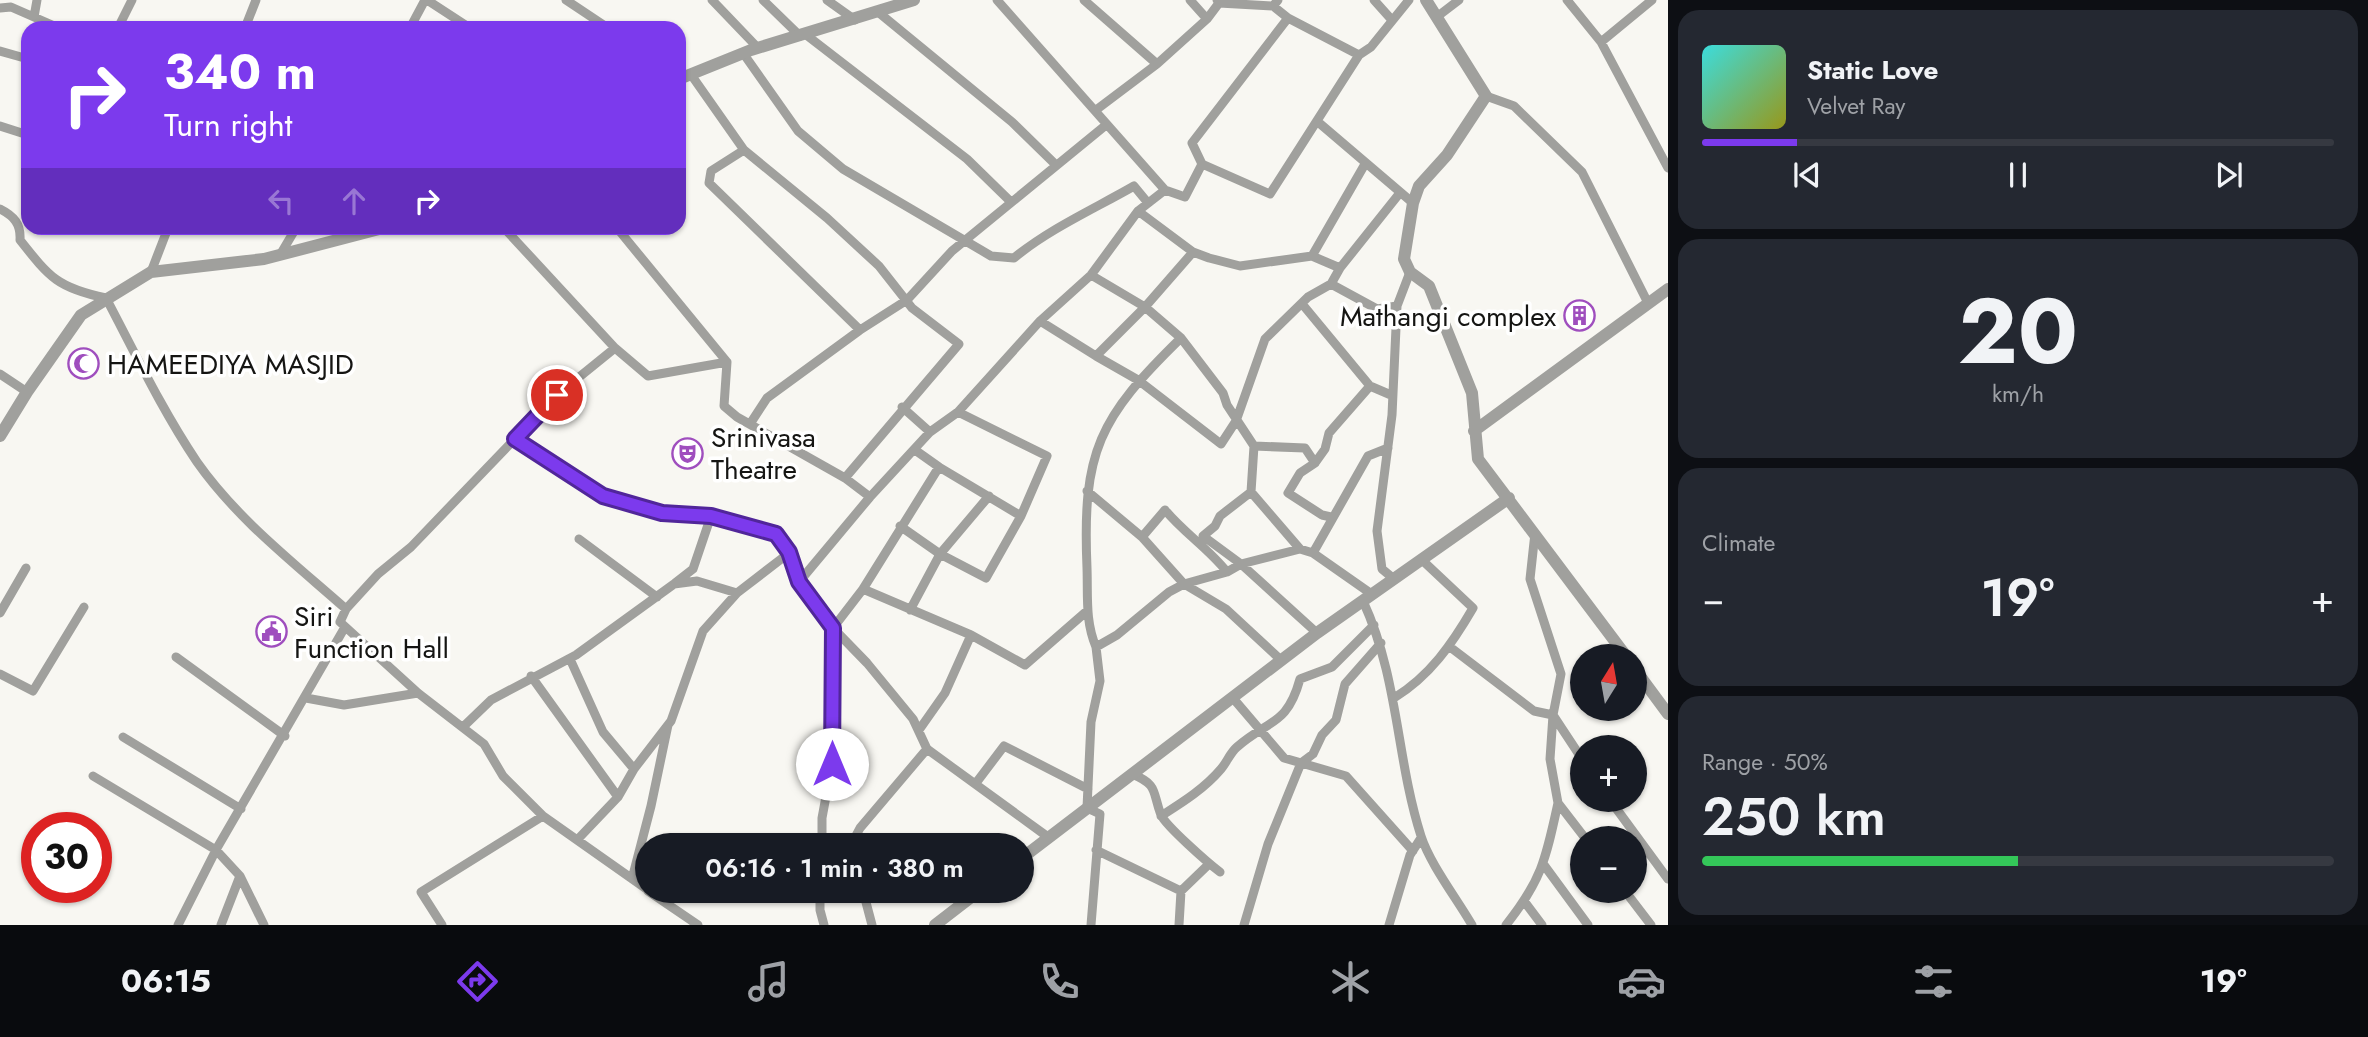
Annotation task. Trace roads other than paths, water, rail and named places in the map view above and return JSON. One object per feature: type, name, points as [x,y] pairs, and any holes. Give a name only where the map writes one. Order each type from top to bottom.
[{"type":"street","points":[[34,17],[37,0]]},
{"type":"street","points":[[122,21],[132,0]]},
{"type":"street","points":[[248,21],[256,0]]},
{"type":"street","points":[[414,21],[426,0],[459,21]]},
{"type":"street","points":[[566,0],[598,21]]},
{"type":"street","points":[[712,0],[758,48]]},
{"type":"street","points":[[764,0],[802,35],[967,159],[1011,202]]},
{"type":"street","points":[[827,0],[855,20]]},
{"type":"street","points":[[686,77],[743,53],[914,0]]},
{"type":"street","points":[[998,0],[1165,190],[1185,197],[1202,164]]},
{"type":"street","points":[[1084,0],[1157,64]]},
{"type":"street","points":[[1190,0],[1207,19]]},
{"type":"street","points":[[1374,0],[1391,19]]},
{"type":"street","points":[[1288,18],[1192,143],[1202,164],[1270,194],[1359,55],[1371,47],[1409,0]]},
{"type":"street","points":[[1426,0],[1486,96],[1514,106],[1582,172],[1648,303]]},
{"type":"street","points":[[1438,16],[1459,0]]},
{"type":"street","points":[[1567,0],[1601,42],[1668,168]]},
{"type":"street","points":[[1601,42],[1652,0]]},
{"type":"street","points":[[1096,110],[1157,64],[1207,19],[1218,1],[1276,3],[1288,18],[1359,55]]},
{"type":"street","points":[[0,8],[11,8],[43,21]]},
{"type":"street","points":[[878,12],[1012,122],[1055,164]]},
{"type":"street","points":[[0,51],[21,57]]},
{"type":"street","points":[[743,53],[798,131],[843,169],[991,256],[1014,257],[1042,234],[1057,231],[1134,186],[1148,203]]},
{"type":"street","points":[[692,76],[744,150],[854,242],[912,308],[959,344],[902,407],[845,478]]},
{"type":"street","points":[[1486,96],[1447,155],[1419,186],[1413,203],[1404,259],[1410,272],[1429,286],[1472,393],[1478,459],[1617,644]]},
{"type":"street","points":[[1318,122],[1399,194],[1413,203]]},
{"type":"street","points":[[750,424],[767,398],[860,330],[907,300],[964,242],[1055,164],[1106,125]]},
{"type":"street","points":[[0,126],[21,133]]},
{"type":"street","points":[[744,150],[711,171],[709,183],[860,330]]},
{"type":"street","points":[[1312,256],[1365,164]]},
{"type":"street","points":[[799,582],[870,497],[930,432],[958,412],[1040,321],[1091,275],[1138,211],[1165,190]]},
{"type":"street","points":[[1040,321],[1138,380],[1221,444],[1236,421],[1265,339],[1285,317],[1331,284],[1340,268],[1399,194]]},
{"type":"street","points":[[0,209],[13,215],[20,230],[20,240],[42,268],[70,290],[106,298],[155,392],[198,463],[242,516],[346,610]]},
{"type":"street","points":[[1138,211],[1193,252],[1240,266],[1312,256],[1340,268]]},
{"type":"street","points":[[151,272],[165,235]]},
{"type":"street","points":[[280,255],[292,235]]},
{"type":"street","points":[[0,436],[27,391],[81,315],[151,272],[280,255],[356,235]]},
{"type":"street","points":[[510,235],[615,348],[648,376],[727,362]]},
{"type":"street","points":[[623,235],[727,362],[724,406],[750,424],[845,478],[870,497]]},
{"type":"street","points":[[1096,356],[1145,307],[1193,252]]},
{"type":"street","points":[[1394,579],[1382,569],[1377,531],[1388,448],[1397,306],[1410,272]]},
{"type":"street","points":[[1091,275],[1145,307],[1181,338],[1223,393],[1236,421],[1254,446],[1251,492],[1300,550]]},
{"type":"street","points":[[1331,284],[1377,309],[1397,306]]},
{"type":"street","points":[[1474,431],[1668,289]]},
{"type":"street","points":[[1303,305],[1370,386],[1391,395]]},
{"type":"street","points":[[1087,808],[1091,722],[1100,681],[1096,647],[1089,629],[1087,611],[1087,491],[1092,458],[1110,418],[1138,380],[1181,338]]},
{"type":"street","points":[[615,348],[557,395],[411,547],[378,574],[346,610],[340,622],[418,693],[484,744],[503,776],[543,816],[635,881]]},
{"type":"street","points":[[0,374],[27,391]]},
{"type":"street","points":[[1331,517],[1322,515],[1288,493],[1300,473],[1315,463],[1325,449],[1329,433],[1370,386]]},
{"type":"street","points":[[902,407],[930,432]]},
{"type":"street","points":[[900,526],[940,554],[986,578],[1021,516],[1047,456],[958,412]]},
{"type":"street","points":[[515,439],[603,496],[662,513],[711,516],[776,534],[789,552],[799,582],[833,628],[867,663],[919,730],[927,749],[1048,837]]},
{"type":"street","points":[[1254,446],[1305,448],[1315,463]]},
{"type":"street","points":[[1313,553],[1368,456],[1388,448]]},
{"type":"street","points":[[915,450],[1021,516]]},
{"type":"street","points":[[823,833],[832,764],[833,628],[863,589],[939,467]]},
{"type":"street","points":[[1087,491],[1142,537],[1184,583],[1227,610],[1281,660]]},
{"type":"street","points":[[1202,539],[1215,526],[1220,516],[1251,492]]},
{"type":"street","points":[[910,610],[940,554],[989,496]]},
{"type":"street","points":[[1034,848],[1317,633],[1509,498]]},
{"type":"street","points":[[1142,537],[1165,510],[1180,528],[1241,564],[1317,633]]},
{"type":"street","points":[[464,726],[491,700],[531,676],[570,659],[693,569],[711,516]]},
{"type":"street","points":[[1506,925],[1545,865],[1558,803],[1550,759],[1553,715],[1561,674],[1530,579],[1535,533]]},
{"type":"street","points":[[579,539],[657,597]]},
{"type":"street","points":[[1202,539],[1227,572]]},
{"type":"street","points":[[1096,647],[1117,635],[1184,583],[1227,572],[1241,564],[1300,550],[1313,553],[1368,598],[1394,698],[1421,838],[1472,925]]},
{"type":"street","points":[[632,879],[652,806],[668,725],[703,631],[737,593],[789,552]]},
{"type":"street","points":[[1394,698],[1415,685],[1450,648],[1473,608],[1422,560]]},
{"type":"street","points":[[0,613],[26,568]]},
{"type":"street","points":[[674,584],[697,581],[737,593]]},
{"type":"street","points":[[863,589],[971,635],[1025,665],[1087,611]]},
{"type":"street","points":[[0,674],[33,691],[85,607]]},
{"type":"street","points":[[1161,816],[1192,797],[1221,769],[1236,748],[1262,731],[1293,704],[1300,679],[1332,667],[1374,625]]},
{"type":"street","points":[[178,925],[216,850],[285,736],[345,627]]},
{"type":"street","points":[[919,730],[946,693],[971,635]]},
{"type":"street","points":[[1244,925],[1268,844],[1301,763],[1313,754],[1322,735],[1336,720],[1345,684],[1381,643]]},
{"type":"street","points":[[1450,648],[1534,711],[1553,715],[1570,741]]},
{"type":"street","points":[[176,657],[285,736]]},
{"type":"street","points":[[570,659],[603,732],[634,769]]},
{"type":"street","points":[[531,676],[618,797]]},
{"type":"street","points":[[1647,686],[1668,714]]},
{"type":"street","points":[[306,698],[344,705],[418,693]]},
{"type":"street","points":[[1232,697],[1284,758],[1346,776],[1413,851]]},
{"type":"street","points":[[578,839],[618,797],[634,769],[668,725]]},
{"type":"street","points":[[123,737],[241,809]]},
{"type":"street","points":[[976,783],[1004,746],[1088,789]]},
{"type":"street","points":[[857,833],[927,749]]},
{"type":"street","points":[[1132,774],[1147,780],[1153,787],[1161,816],[1220,872]]},
{"type":"street","points":[[93,776],[216,850],[240,876],[264,925]]},
{"type":"street","points":[[1558,803],[1576,826]]},
{"type":"street","points":[[1087,808],[1100,814],[1091,925]]},
{"type":"street","points":[[1619,812],[1668,879]]},
{"type":"street","points":[[442,925],[421,892],[543,816]]},
{"type":"street","points":[[1389,925],[1410,855],[1421,838]]},
{"type":"street","points":[[1096,850],[1181,891]]},
{"type":"street","points":[[1179,925],[1181,891],[1209,864]]},
{"type":"street","points":[[1545,865],[1588,925]]},
{"type":"street","points":[[220,925],[240,876]]},
{"type":"street","points":[[1524,901],[1542,925]]},
{"type":"street","points":[[666,903],[698,925]]},
{"type":"street","points":[[821,903],[824,925]]},
{"type":"street","points":[[866,903],[872,925]]},
{"type":"street","points":[[942,923],[965,903]]},
{"type":"street","points":[[1634,903],[1651,925]]},
{"type":"place","name":"Mathangi complex","points":[[1579,316]]},
{"type":"place","name":"HAMEEDIYA MASJID","points":[[84,364]]},
{"type":"place","name":"Srinivasa Theatre","points":[[688,453]]},
{"type":"place","name":"Siri Function Hall","points":[[271,632]]}]
